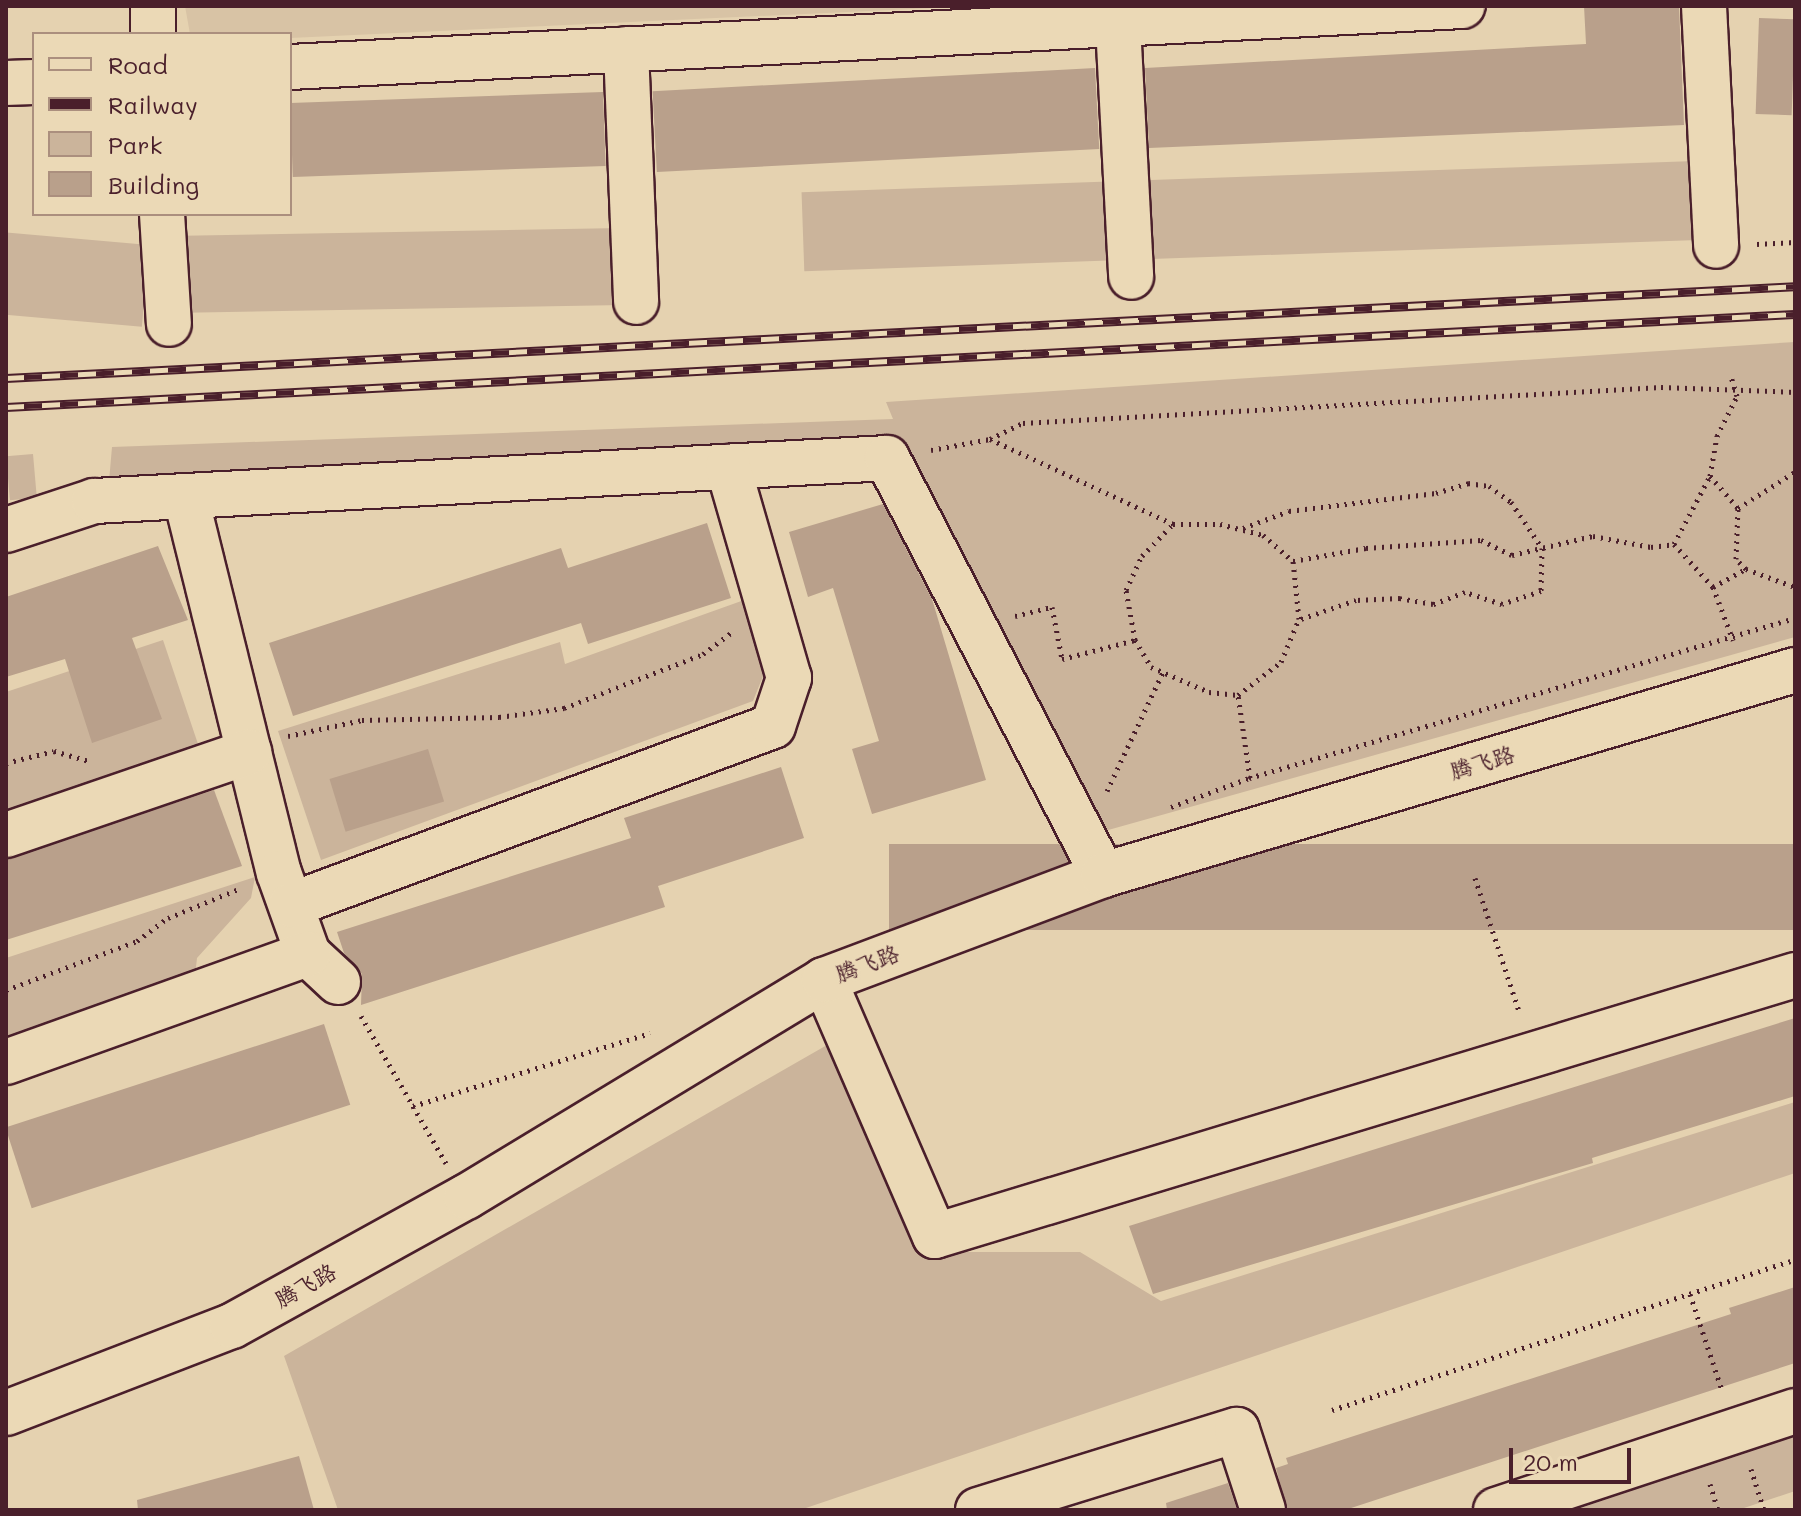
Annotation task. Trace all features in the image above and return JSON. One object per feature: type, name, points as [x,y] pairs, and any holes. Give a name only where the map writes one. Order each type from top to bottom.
[{"type":"street","points":[[153,6],[153,32]]},
{"type":"street","points":[[292,67],[1462,6]]},
{"type":"street","points":[[1704,6],[1716,246]]},
{"type":"street","points":[[1118,25],[1131,277]]},
{"type":"street","points":[[626,49],[636,302]]},
{"type":"street","points":[[6,83],[32,82]]},
{"type":"street","points":[[162,216],[169,324]]},
{"type":"street","points":[[6,507],[887,458],[1093,857]]},
{"type":"street","points":[[285,889],[773,726],[789,678],[728,467]]},
{"type":"street","points":[[6,1062],[323,968],[285,889],[186,498]]},
{"type":"street","points":[[6,530],[94,501]]},
{"type":"street","name":"腾飞路","points":[[6,1413],[232,1326],[466,1197],[824,980],[1093,857],[1269,824],[1795,670]]},
{"type":"street","points":[[6,835],[248,747]]},
{"type":"street","points":[[824,980],[935,1236],[1795,975]]},
{"type":"street","points":[[1496,1510],[1795,1411]]},
{"type":"street","points":[[978,1510],[1237,1430],[1263,1510]]},
{"type":"path","points":[[1674,544],[1710,476],[1717,436],[1737,396],[1731,376]]},
{"type":"path","points":[[887,458],[990,439],[1023,423],[1661,387],[1795,392]]},
{"type":"path","points":[[990,439],[1173,524],[1240,529],[1263,535],[1293,561],[1298,620],[1281,662],[1238,695],[1209,692],[1151,667],[1135,640],[1126,590],[1142,556],[1173,524]]},
{"type":"path","points":[[1738,508],[1795,472]]},
{"type":"path","points":[[1710,476],[1738,508],[1736,559],[1746,569],[1795,587]]},
{"type":"path","points":[[1240,529],[1289,511],[1391,495],[1436,493],[1468,483],[1489,486],[1511,502],[1542,548],[1541,591],[1502,604],[1465,592],[1433,604],[1400,598],[1356,600],[1298,620]]},
{"type":"path","points":[[1293,561],[1366,548],[1481,540],[1512,555],[1593,536],[1651,547],[1674,544]]},
{"type":"path","points":[[1674,544],[1713,587],[1749,684]]},
{"type":"path","points":[[1713,587],[1746,569]]},
{"type":"path","points":[[248,747],[362,720],[499,717],[564,708],[703,654],[768,606]]},
{"type":"path","points":[[1003,619],[1052,607],[1062,659],[1135,640]]},
{"type":"path","points":[[1167,808],[1249,778],[1795,618]]},
{"type":"path","points":[[1093,857],[1163,672]]},
{"type":"path","points":[[1238,695],[1249,778],[1269,824]]},
{"type":"path","points":[[6,763],[54,751],[98,763]]},
{"type":"path","points":[[1475,878],[1534,1054]]},
{"type":"path","points":[[6,990],[137,941],[168,918],[285,889]]},
{"type":"path","points":[[362,1018],[466,1197]]},
{"type":"path","points":[[413,1106],[657,1031]]},
{"type":"path","points":[[1332,1410],[1795,1260]]},
{"type":"path","points":[[1690,1294],[1728,1406]]},
{"type":"path","points":[[1749,1463],[1764,1510]]},
{"type":"path","points":[[1709,1481],[1718,1510]]},
{"type":"shaded area","points":[[185,6],[975,6],[292,38],[292,32],[190,32]]},
{"type":"green space","points":[[1695,161],[1698,240],[804,271],[802,192]]},
{"type":"green space","points":[[622,228],[623,305],[185,313],[184,236]]},
{"type":"green space","points":[[7,233],[149,245],[142,327],[6,315]]},
{"type":"green space","points":[[1795,342],[1795,637],[1094,834],[915,463],[877,472],[108,493],[112,447],[893,419],[886,402]]},
{"type":"green space","points":[[33,454],[37,498],[10,500],[6,456]]},
{"type":"green space","points":[[747,599],[768,664],[753,701],[321,860],[278,731],[560,642],[565,664]]},
{"type":"green space","points":[[163,640],[200,750],[6,813],[6,692]]},
{"type":"green space","points":[[255,877],[251,898],[197,958],[194,985],[6,1048],[6,958]]},
{"type":"green space","points":[[834,1041],[942,1252],[1080,1252],[1161,1301],[1795,1102],[1795,1173],[800,1510],[338,1510],[284,1356]]},
{"type":"green space","points":[[1795,1425],[1795,1491],[1738,1510],[1534,1510]]},
{"type":"building","points":[[1584,6],[1679,6],[1684,125],[1149,148],[1145,68],[1586,44]]},
{"type":"building","points":[[1759,18],[1795,19],[1792,115],[1756,114]]},
{"type":"building","points":[[1095,68],[1099,149],[657,172],[653,91]]},
{"type":"building","points":[[603,92],[606,166],[293,177],[292,103]]},
{"type":"building","points":[[883,504],[932,599],[986,780],[872,814],[852,749],[879,741],[833,588],[808,597],[789,532]]},
{"type":"building","points":[[707,523],[731,598],[588,644],[581,623],[293,716],[269,643],[561,548],[568,568]]},
{"type":"building","points":[[158,546],[188,620],[132,638],[162,719],[92,743],[65,659],[6,677],[6,597]]},
{"type":"building","points":[[428,749],[444,802],[346,832],[330,779]]},
{"type":"building","points":[[781,767],[804,838],[658,886],[665,907],[361,1005],[362,974],[344,953],[337,932],[631,838],[624,818]]},
{"type":"building","points":[[214,790],[242,866],[6,940],[6,859]]},
{"type":"building","points":[[889,844],[1795,844],[1795,930],[889,930]]},
{"type":"building","points":[[1795,1018],[1795,1096],[1592,1158],[1593,1163],[1153,1294],[1129,1226]]},
{"type":"building","points":[[324,1024],[350,1105],[32,1208],[6,1127]]},
{"type":"building","points":[[1795,1287],[1795,1363],[1345,1510],[1287,1510],[1276,1468],[1288,1464],[1286,1458],[1731,1314],[1729,1308]]},
{"type":"building","points":[[299,1456],[314,1510],[138,1510],[137,1500]]},
{"type":"building","points":[[1228,1483],[1237,1510],[1167,1510],[1166,1503]]},
{"type":"railway","points":[[6,378],[1795,286]]},
{"type":"railway","points":[[6,407],[1795,314]]}]
